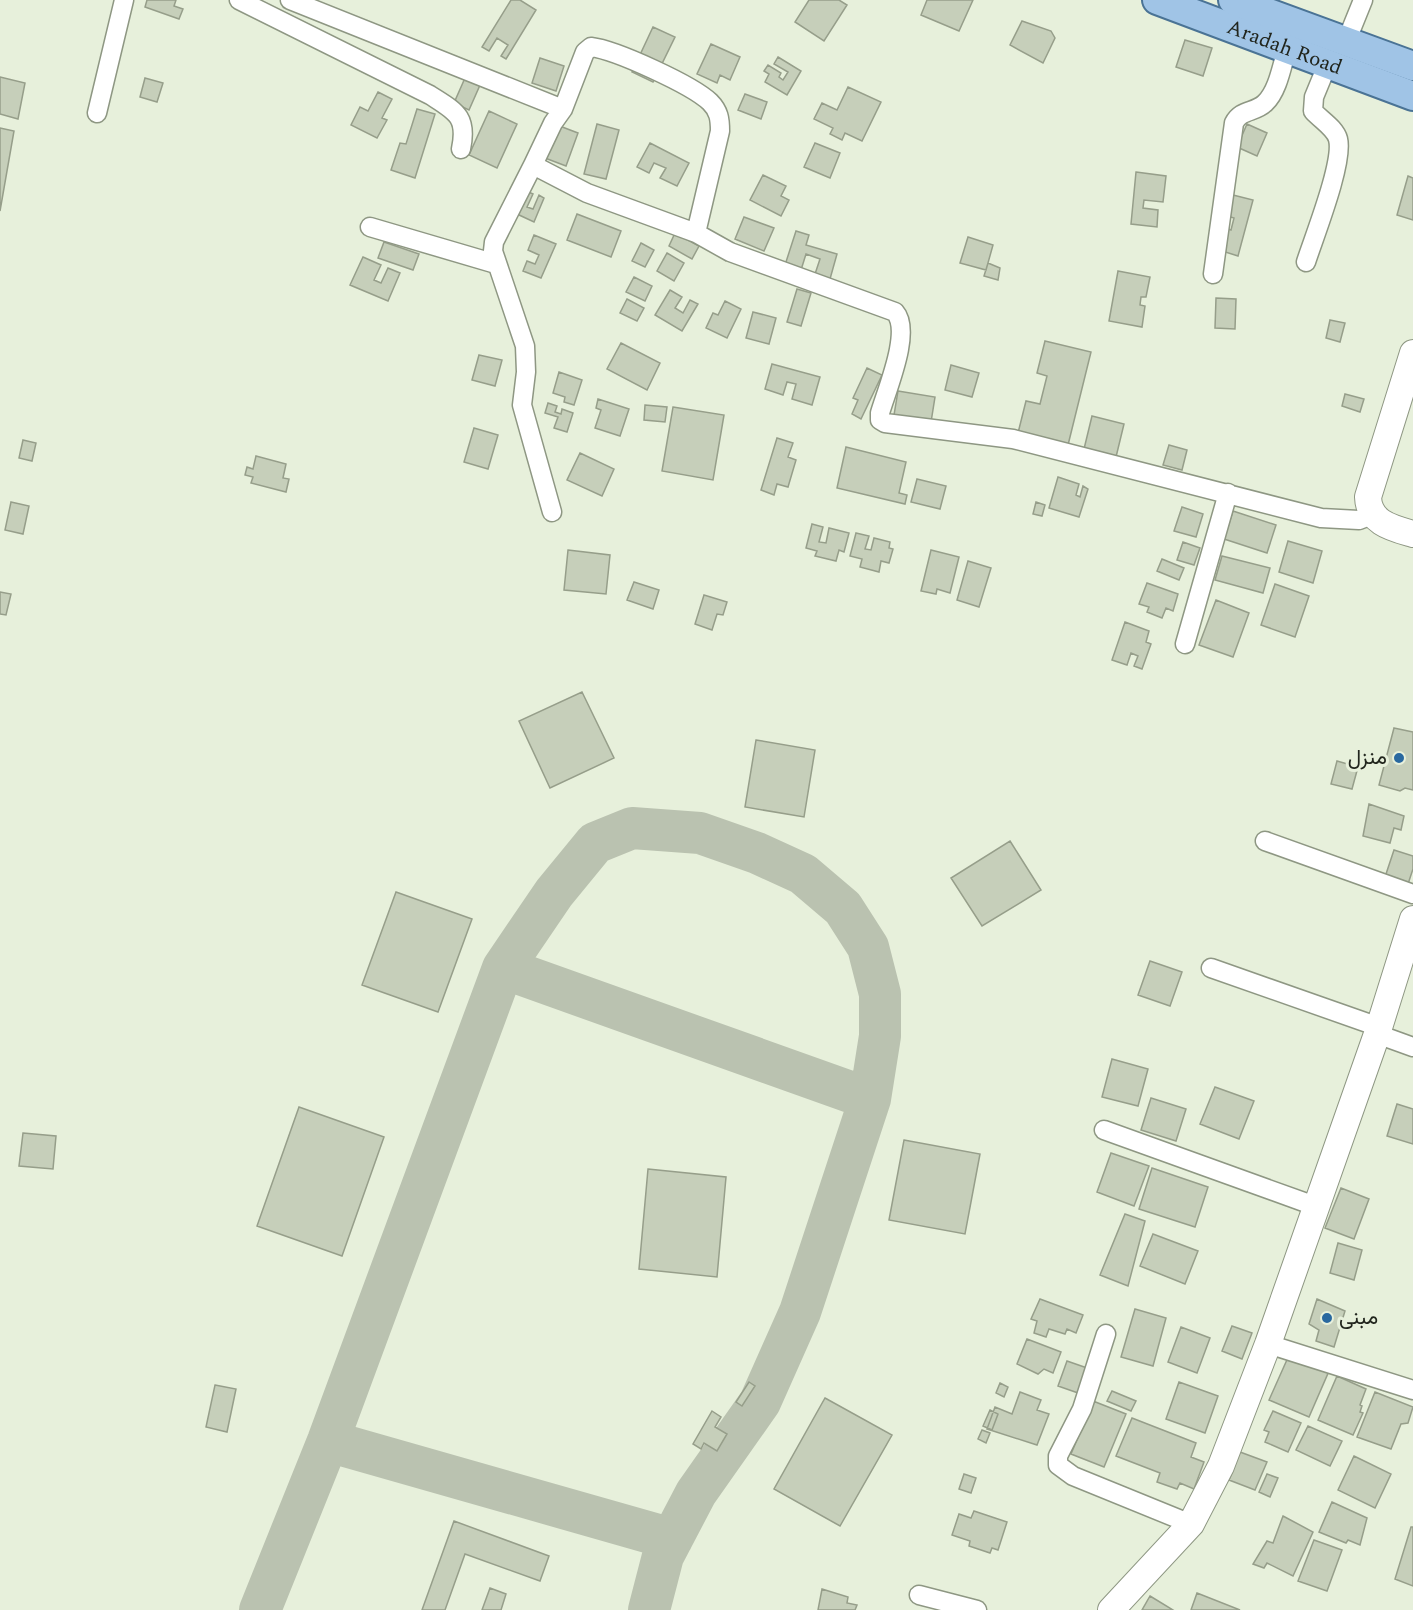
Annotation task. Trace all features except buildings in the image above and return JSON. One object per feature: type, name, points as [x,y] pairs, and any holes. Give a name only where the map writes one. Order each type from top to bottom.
[{"type":"main road","name":"Aradah Road","points":[[1157,0],[1275,25],[1328,63],[1413,96]]},
{"type":"main road","points":[[1233,0],[1275,25],[1346,42],[1413,66]]},
{"type":"main road","points":[[1413,353],[1369,490],[1368,504],[1372,514],[1386,526],[1413,534]]},
{"type":"main road","points":[[1111,1610],[1191,1524],[1221,1466],[1268,1344],[1378,1030],[1413,919]]},
{"type":"street","points":[[97,113],[124,0]]},
{"type":"street","points":[[239,0],[430,95],[457,113],[465,131],[461,149]]},
{"type":"street","points":[[290,0],[563,109]]},
{"type":"street","points":[[1346,42],[1363,0]]},
{"type":"street","points":[[1213,274],[1234,123],[1241,113],[1260,107],[1272,94],[1275,25]]},
{"type":"street","points":[[552,512],[522,405],[526,372],[525,346],[496,264],[494,242],[553,123],[563,109],[585,52],[591,47],[661,74],[709,101],[720,119],[720,131],[696,233]]},
{"type":"street","points":[[1306,262],[1335,171],[1339,147],[1338,138],[1313,111],[1314,97],[1328,63]]},
{"type":"street","points":[[533,165],[587,193],[696,233],[730,252],[896,312],[901,319],[902,338],[880,413],[880,420],[885,423],[1013,439],[1338,521],[1359,520],[1372,514]]},
{"type":"street","points":[[370,227],[496,264]]},
{"type":"street","points":[[1185,644],[1228,493]]},
{"type":"street","points":[[1265,841],[1413,894]]},
{"type":"street","points":[[1211,968],[1378,1030],[1413,1047]]},
{"type":"street","points":[[1104,1130],[1315,1206]]},
{"type":"street","points":[[1106,1334],[1092,1382],[1059,1456],[1058,1465],[1073,1476],[1191,1524]]},
{"type":"street","points":[[1268,1344],[1413,1390]]},
{"type":"street","points":[[919,1595],[977,1610]]},
{"type":"taxiway","points":[[260,1610],[328,1441],[503,968],[554,893],[595,843],[632,828],[700,833],[757,853],[803,874],[843,908],[868,947],[880,994],[880,1036],[870,1099],[800,1312],[760,1402],[696,1493],[663,1556],[649,1610]]},
{"type":"taxiway","points":[[503,968],[870,1099]]},
{"type":"taxiway","points":[[328,1441],[672,1539]]},
{"type":"place","name":"منزل","points":[[1399,758]]},
{"type":"place","name":"مبنى","points":[[1327,1318]]}]
